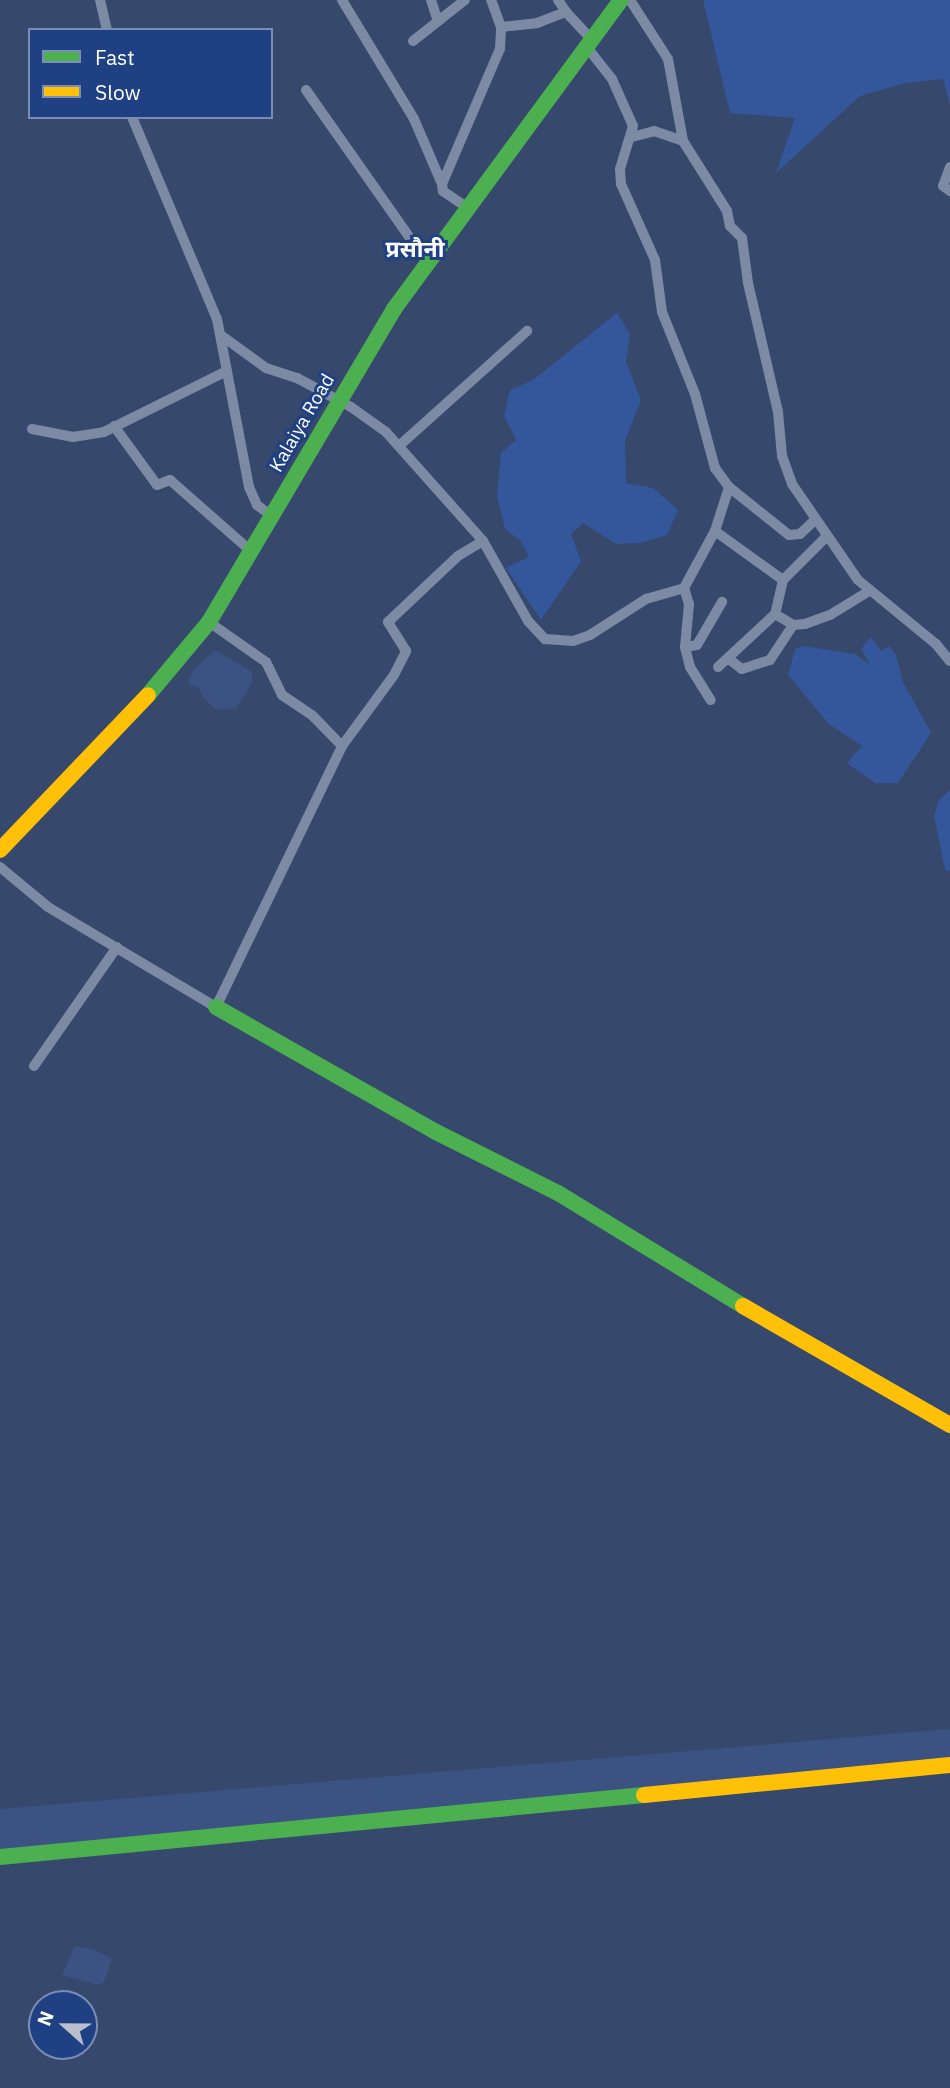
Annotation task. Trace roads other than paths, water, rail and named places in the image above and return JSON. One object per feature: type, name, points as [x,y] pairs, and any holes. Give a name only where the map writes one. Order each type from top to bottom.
[{"type":"main road","name":"Kalaiya Road","points":[[0,850],[122,726],[209,622],[339,401],[427,262],[465,206],[621,0]]},
{"type":"main road","points":[[216,1007],[436,1132],[558,1192],[667,1263],[950,1425]]},
{"type":"main road","points":[[0,1857],[950,1765]]},
{"type":"street","points":[[100,0],[107,28]]},
{"type":"street","points":[[342,0],[414,119],[443,191],[465,206]]},
{"type":"street","points":[[430,0],[437,19]]},
{"type":"street","points":[[414,41],[437,19],[464,0]]},
{"type":"street","points":[[442,184],[500,49],[501,27],[491,0]]},
{"type":"street","points":[[558,0],[589,42],[625,104],[632,136],[620,169],[621,184],[655,260],[662,312],[695,394],[715,468],[729,487],[789,535],[800,534],[816,520]]},
{"type":"street","points":[[630,0],[668,59],[683,141],[727,211],[730,226],[743,238],[748,283],[778,412],[782,456],[792,484],[869,591],[936,644],[950,661]]},
{"type":"street","points":[[501,27],[537,23],[566,12]]},
{"type":"street","points":[[306,90],[427,262]]},
{"type":"street","points":[[133,119],[222,336],[249,487],[257,505],[273,517]]},
{"type":"street","points":[[632,136],[653,131],[683,141]]},
{"type":"street","points":[[950,167],[943,186],[950,191]]},
{"type":"street","points":[[400,445],[527,331]]},
{"type":"street","points":[[222,336],[265,368],[297,378],[371,419],[400,445],[483,541],[528,621],[545,639],[573,641],[590,635],[646,599],[684,588],[715,531],[729,487]]},
{"type":"street","points":[[32,429],[73,437],[114,426],[227,371]]},
{"type":"street","points":[[114,426],[157,485],[170,480],[252,552]]},
{"type":"street","points":[[715,531],[783,580]]},
{"type":"street","points":[[718,667],[775,614],[783,580],[827,536]]},
{"type":"street","points":[[0,867],[48,907],[216,1007],[342,746],[394,675],[406,651],[388,622],[458,556],[483,541]]},
{"type":"street","points":[[684,588],[689,604],[685,648],[690,667],[711,700]]},
{"type":"street","points":[[729,659],[742,668],[770,660],[793,625],[830,615],[869,591]]},
{"type":"street","points":[[685,648],[697,645],[722,601]]},
{"type":"street","points":[[775,614],[793,625]]},
{"type":"street","points":[[209,622],[266,662],[282,695],[312,715],[342,746]]},
{"type":"street","points":[[34,1066],[117,947]]},
{"type":"district","name":"प्रसौनी","points":[[415,248]]}]
